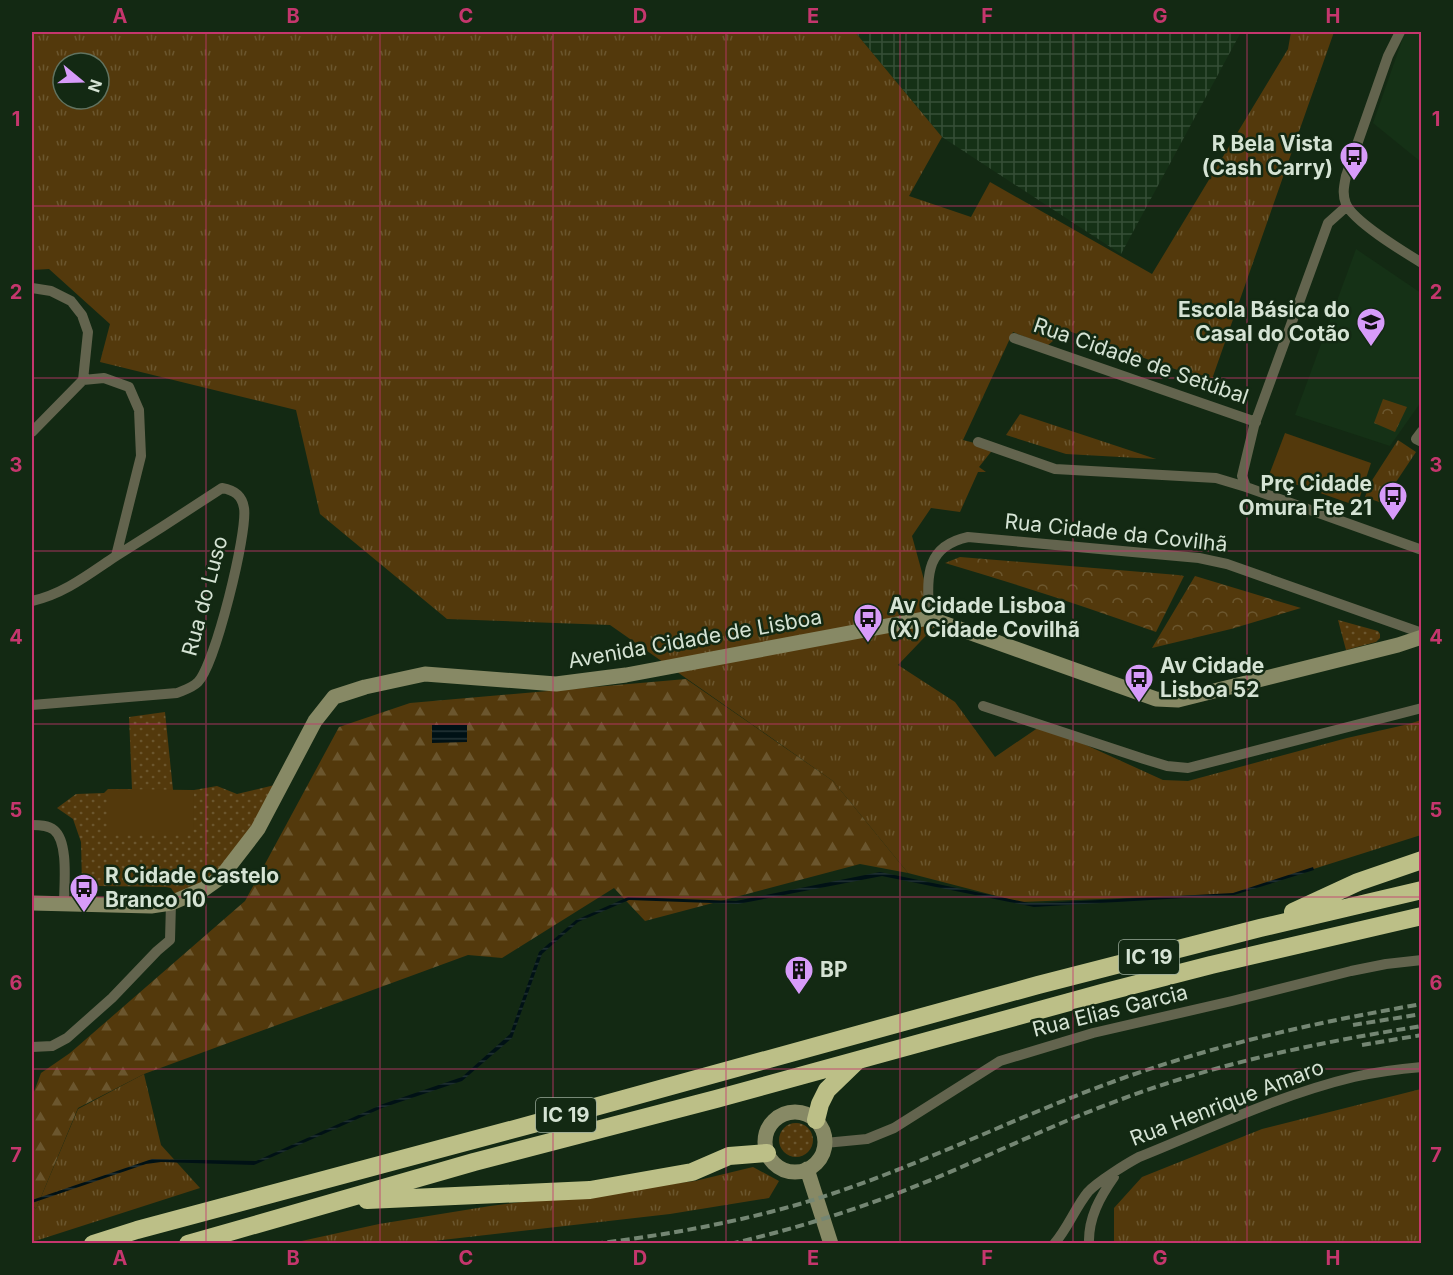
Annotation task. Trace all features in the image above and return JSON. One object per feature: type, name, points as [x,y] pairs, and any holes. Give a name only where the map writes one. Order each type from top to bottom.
[{"type":"highway","points":[[1260,928],[1358,882],[1422,860]]},
{"type":"highway","name":"IC 19","points":[[93,1244],[137,1230],[1038,985],[1260,928],[1422,890]]},
{"type":"highway","name":"IC 19","points":[[188,1244],[474,1162],[1102,993],[1422,916]]},
{"type":"highway","points":[[816,1120],[827,1090],[859,1060]]},
{"type":"highway","points":[[338,1201],[590,1190],[692,1172],[729,1156],[767,1153]]},
{"type":"street","points":[[1400,32],[1388,56],[1346,176],[1343,195],[1347,206],[1355,215],[1379,235],[1422,263]]},
{"type":"street","points":[[1246,488],[1242,476],[1256,422],[1328,223],[1347,206]]},
{"type":"street","points":[[32,288],[51,291],[71,301],[82,315],[88,332],[82,380],[32,432]]},
{"type":"street","name":"Rua Cidade de Setúbal","points":[[1014,338],[1256,422]]},
{"type":"street","points":[[32,601],[70,587],[116,556],[141,456],[139,410],[129,387],[104,378],[82,380]]},
{"type":"street","points":[[1422,431],[1416,439],[1422,442]]},
{"type":"street","points":[[978,442],[1055,469],[1216,478],[1422,550]]},
{"type":"street","name":"Rua do Luso","points":[[32,705],[177,693],[198,682],[213,651],[240,554],[244,527],[244,508],[240,496],[232,490],[222,488],[116,556]]},
{"type":"street","name":"Rua Cidade da Covilhã","points":[[929,618],[929,577],[932,561],[946,545],[968,537],[1199,558],[1227,564],[1422,635]]},
{"type":"street","points":[[929,618],[1156,699],[1178,700],[1398,645],[1422,635]]},
{"type":"street","name":"Avenida Cidade de Lisboa","points":[[32,903],[152,906],[171,903],[204,889],[221,877],[258,829],[315,721],[334,697],[365,687],[425,674],[556,684],[626,675],[929,618]]},
{"type":"street","points":[[983,706],[1167,766],[1188,768],[1422,708]]},
{"type":"street","points":[[32,825],[43,825],[54,830],[61,839],[64,904]]},
{"type":"street","points":[[32,1047],[52,1046],[67,1038],[112,998],[156,951],[170,940],[171,903]]},
{"type":"street","name":"Rua Elias Garcia","points":[[825,1143],[867,1139],[894,1128],[1000,1061],[1092,1033],[1351,971],[1422,960]]},
{"type":"street","name":"Rua Henrique Amaro","points":[[1054,1244],[1090,1190],[1139,1157],[1299,1093],[1353,1077],[1422,1067]]},
{"type":"street","points":[[798,1111],[816,1120],[821,1126],[825,1143],[820,1159],[807,1169],[798,1172],[779,1168],[767,1153],[765,1143],[770,1123],[787,1112],[798,1111]]},
{"type":"street","points":[[807,1169],[831,1244]]},
{"type":"street","name":"Rua Henrique Amaro","points":[[1089,1244],[1089,1232],[1097,1204],[1119,1169]]},
{"type":"shaded area","points":[[855,32],[1241,32],[1121,254],[942,137]]},
{"type":"shaded area","points":[[1405,32],[1421,32],[1421,162],[1373,123]]},
{"type":"shaded area","name":"Escola Básica do Casal do Cotão","points":[[1356,249],[1421,293],[1421,402],[1390,446],[1295,415]]},
{"type":"shaded area","points":[[432,725],[467,725],[467,742],[432,743]]},
{"type":"shaded area","points":[[1313,867],[1314,870],[1234,895],[1034,907],[882,876],[738,904],[629,900],[578,922],[542,954],[512,1038],[462,1081],[382,1108],[254,1165],[161,1162],[146,1164],[32,1203],[32,1200],[152,1159],[256,1161],[383,1104],[462,1077],[510,1034],[539,952],[576,920],[628,897],[736,901],[880,872],[1029,903],[1043,903],[1233,893]]},
{"type":"green space","points":[[32,32],[855,32],[942,137],[909,196],[971,217],[990,182],[1152,274],[1288,49],[1291,32],[1334,32],[1211,382],[1066,330],[1047,346],[1013,332],[963,440],[994,448],[979,467],[986,472],[978,472],[960,512],[931,508],[912,536],[929,598],[940,621],[898,665],[955,702],[995,757],[1042,725],[1163,780],[1188,781],[1421,720],[1421,835],[1234,894],[1020,902],[908,873],[833,781],[610,625],[447,619],[320,514],[296,410],[100,362],[110,324],[49,269],[32,270]]},
{"type":"green space","points":[[1383,399],[1407,407],[1395,432],[1374,423]]},
{"type":"green space","points":[[1020,414],[1156,459],[1066,454],[1006,435]]},
{"type":"green space","points":[[1285,433],[1371,463],[1357,506],[1269,475]]},
{"type":"green space","points":[[1398,440],[1416,452],[1382,503],[1365,497],[1369,485]]},
{"type":"green space","points":[[960,557],[1184,576],[1156,632],[945,563]]},
{"type":"green space","points":[[1195,576],[1301,608],[1231,629],[1152,648]]},
{"type":"green space","points":[[1338,620],[1378,631],[1380,638],[1376,642],[1346,650]]},
{"type":"green space","points":[[686,679],[833,781],[908,873],[860,864],[645,921],[614,888],[502,958],[468,955],[144,1074],[78,1108],[36,1209],[32,1205],[32,1097],[41,1073],[70,1053],[245,901],[339,727],[410,703]]},
{"type":"green space","points":[[165,712],[173,790],[194,790],[217,786],[237,794],[279,784],[268,807],[219,872],[202,883],[175,894],[171,888],[166,887],[82,884],[81,842],[73,819],[57,808],[76,794],[104,793],[108,789],[132,789],[129,717]]},
{"type":"green space","points":[[108,789],[194,790],[193,835],[108,835]]},
{"type":"green space","points":[[144,1074],[161,1145],[200,1188],[32,1242],[32,1205],[36,1209],[78,1109]]},
{"type":"green space","points":[[1421,1089],[1421,1243],[1114,1243],[1114,1208],[1142,1177],[1262,1129]]},
{"type":"green space","points":[[796,1123],[808,1128],[813,1140],[808,1152],[796,1157],[784,1152],[779,1140],[784,1128]]},
{"type":"green space","points":[[753,1167],[779,1181],[769,1198],[670,1214],[416,1243],[288,1244],[379,1224],[490,1206],[695,1181]]},
{"type":"railway","points":[[594,1244],[700,1228],[803,1203],[882,1176],[1076,1096],[1152,1068],[1266,1036],[1422,1004]]},
{"type":"railway","points":[[1353,1025],[1422,1014]]},
{"type":"railway","points":[[730,1244],[779,1232],[874,1202],[946,1174],[1071,1119],[1158,1086],[1270,1055],[1422,1026]]},
{"type":"railway","points":[[1362,1045],[1422,1035]]},
{"type":"place","name":"R Bela Vista (Cash Carry)","points":[[1354,182]]},
{"type":"place","name":"Escola Básica do Casal do Cotão","points":[[1371,348]]},
{"type":"place","name":"Prç Cidade Omura Fte 21","points":[[1393,522]]},
{"type":"place","name":"Av Cidade Lisboa (X) Cidade Covilhã","points":[[868,644]]},
{"type":"place","name":"Av Cidade Lisboa 52","points":[[1139,704]]},
{"type":"place","name":"R Cidade Castelo Branco 10","points":[[84,914]]},
{"type":"place","name":"BP","points":[[799,996]]}]
